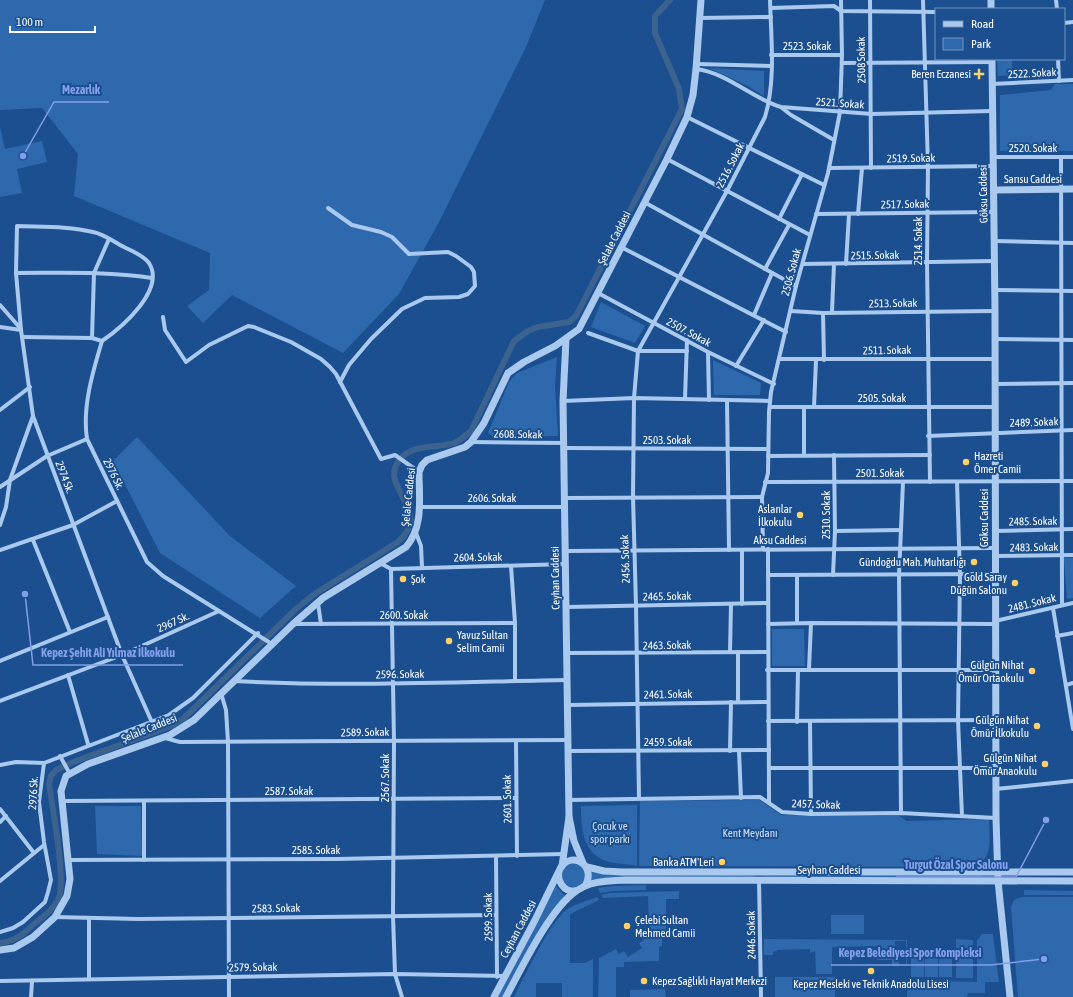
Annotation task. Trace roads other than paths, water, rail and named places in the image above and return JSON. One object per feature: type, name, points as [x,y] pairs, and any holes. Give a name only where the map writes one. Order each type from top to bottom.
[{"type":"street","name":"Şelale Caddesi","points":[[68,771],[163,737],[183,728],[194,720],[292,624],[318,603],[406,547],[416,533],[418,524],[419,472],[422,465],[427,460],[466,447],[484,422],[508,373],[524,362],[566,339],[579,329],[667,159],[687,116],[693,95],[697,67],[700,0]]},
{"type":"street","name":"2516. Sokak","points":[[654,323],[727,191],[765,117],[769,103],[771,66],[770,0]]},
{"type":"street","name":"2506. Sokak","points":[[769,802],[767,670],[768,575],[762,497],[768,456],[770,401],[796,286],[829,168],[840,112],[842,63],[841,0]]},
{"type":"street","name":"2508 Sokak","points":[[870,0],[869,63],[872,114],[871,168]]},
{"type":"street","name":"2514. Sokak","points":[[924,0],[924,63],[928,114],[926,262],[930,482]]},
{"type":"street","points":[[771,8],[834,6],[841,11],[935,12]]},
{"type":"street","points":[[699,18],[771,17]]},
{"type":"street","name":"2523. Sokak","points":[[771,55],[842,55]]},
{"type":"street","name":"2523. Sokak","points":[[842,63],[924,63],[992,60]]},
{"type":"street","name":"Göksu Caddesi","points":[[992,60],[995,290],[994,548],[996,623],[995,720],[997,872],[1010,997]]},
{"type":"street","points":[[1058,60],[1059,81]]},
{"type":"street","points":[[697,67],[771,66]]},
{"type":"street","name":"2521. Sokak","points":[[697,67],[730,80],[769,103],[782,107],[872,114],[928,114],[992,111]]},
{"type":"street","name":"2522. Sokak","points":[[992,84],[1073,80]]},
{"type":"street","points":[[782,107],[791,115],[834,140]]},
{"type":"street","points":[[687,116],[748,149],[824,185]]},
{"type":"street","name":"2520. Sokak","points":[[993,157],[1073,157]]},
{"type":"street","points":[[1061,158],[1060,430],[1062,481],[1062,605]]},
{"type":"street","points":[[667,159],[779,220],[810,235]]},
{"type":"street","name":"2519. Sokak","points":[[829,168],[993,166]]},
{"type":"street","points":[[858,214],[862,168]]},
{"type":"street","points":[[779,220],[802,174]]},
{"type":"street","name":"Sarısu Caddesi","points":[[994,190],[1073,190]]},
{"type":"street","points":[[644,202],[796,286]]},
{"type":"street","points":[[328,208],[352,225],[370,231],[381,232],[392,237],[409,254],[448,252],[471,267],[474,272],[475,279],[475,286],[468,294],[459,297],[425,298],[402,309],[358,355],[349,366],[340,382]]},
{"type":"street","name":"2517. Sokak","points":[[816,214],[994,212]]},
{"type":"street","points":[[846,264],[849,214]]},
{"type":"street","points":[[765,269],[789,225]]},
{"type":"street","name":"2974 Sk.","points":[[109,239],[95,232],[81,230],[17,226],[16,273],[33,416],[122,655],[151,720]]},
{"type":"street","points":[[23,337],[92,338],[102,341],[136,312],[147,296],[152,278],[150,266],[144,258],[109,239],[94,273],[92,338]]},
{"type":"street","points":[[994,241],[1073,243]]},
{"type":"street","points":[[622,247],[679,278],[786,332]]},
{"type":"street","name":"2515. Sokak","points":[[803,264],[994,261]]},
{"type":"street","points":[[832,312],[834,264]]},
{"type":"street","points":[[16,273],[129,274],[152,278]]},
{"type":"street","points":[[754,315],[772,273]]},
{"type":"street","points":[[995,290],[1073,291]]},
{"type":"street","name":"2507. Sokak","points":[[598,293],[708,352],[774,384]]},
{"type":"street","points":[[0,305],[22,330]]},
{"type":"street","name":"2513. Sokak","points":[[791,312],[995,311]]},
{"type":"street","points":[[823,313],[824,360]]},
{"type":"street","points":[[163,317],[165,330],[186,362],[209,345],[248,326],[291,342],[320,359],[330,367],[340,382],[381,459],[395,455],[419,472]]},
{"type":"street","points":[[736,366],[764,320]]},
{"type":"street","name":"2456. Sokak","points":[[639,798],[633,496],[634,398],[638,351],[654,323]]},
{"type":"street","points":[[0,331],[2,328],[22,330]]},
{"type":"street","points":[[588,333],[638,351],[687,351]]},
{"type":"street","name":"Ceyhan Caddesi","points":[[566,339],[563,401],[566,507],[568,800],[569,817],[574,841],[585,865]]},
{"type":"street","points":[[995,339],[1073,340]]},
{"type":"street","points":[[686,400],[687,340]]},
{"type":"street","name":"2976 Sk.","points":[[102,341],[89,392],[85,429],[87,439],[147,562],[162,576],[258,633],[272,644]]},
{"type":"street","points":[[708,352],[710,400]]},
{"type":"street","name":"2511. Sokak","points":[[780,359],[824,360],[928,358],[995,360]]},
{"type":"street","points":[[814,407],[816,360]]},
{"type":"street","points":[[995,384],[1073,383]]},
{"type":"street","points":[[0,410],[30,387]]},
{"type":"street","points":[[563,401],[634,398],[770,401]]},
{"type":"street","points":[[727,400],[729,550]]},
{"type":"street","name":"2505. Sokak","points":[[770,407],[995,407]]},
{"type":"street","points":[[804,407],[804,455]]},
{"type":"street","points":[[0,525],[6,507],[10,480],[33,416]]},
{"type":"street","name":"2489. Sokak","points":[[995,432],[1073,430]]},
{"type":"street","points":[[928,436],[995,432]]},
{"type":"street","points":[[0,487],[47,456],[87,439]]},
{"type":"street","name":"2608. Sokak","points":[[471,442],[565,446]]},
{"type":"street","name":"2503. Sokak","points":[[565,446],[633,449],[768,449]]},
{"type":"street","name":"2510. Sokak","points":[[833,575],[835,549],[834,455]]},
{"type":"street","points":[[768,456],[930,455]]},
{"type":"street","name":"2501. Sokak","points":[[765,482],[1073,481]]},
{"type":"street","points":[[901,813],[899,575],[903,482]]},
{"type":"street","points":[[957,482],[960,575],[958,720],[962,816]]},
{"type":"street","points":[[565,498],[633,496],[762,497]]},
{"type":"street","points":[[0,550],[33,540],[73,525],[117,501]]},
{"type":"street","name":"2606. Sokak","points":[[419,507],[566,507]]},
{"type":"street","points":[[835,531],[901,530]]},
{"type":"street","name":"2485. Sokak","points":[[994,531],[1073,530]]},
{"type":"street","points":[[416,533],[421,546],[422,567]]},
{"type":"street","points":[[33,540],[70,632]]},
{"type":"street","name":"Aksu Caddesi","points":[[566,551],[994,548]]},
{"type":"street","points":[[742,550],[742,604]]},
{"type":"street","name":"2483. Sokak","points":[[995,556],[1073,555]]},
{"type":"street","points":[[380,563],[391,569]]},
{"type":"street","name":"2604. Sokak","points":[[391,569],[566,564]]},
{"type":"street","points":[[511,566],[515,623],[515,681]]},
{"type":"street","name":"2567. Sokak","points":[[391,569],[394,741],[393,916],[395,974],[402,997]]},
{"type":"street","points":[[768,575],[995,574]]},
{"type":"street","points":[[797,575],[798,623]]},
{"type":"street","points":[[318,603],[321,624]]},
{"type":"street","name":"2465. Sokak","points":[[567,607],[768,603]]},
{"type":"street","name":"2481. Sokak","points":[[768,624],[996,623],[1073,603]]},
{"type":"street","points":[[730,652],[731,604]]},
{"type":"street","points":[[1053,608],[1073,729]]},
{"type":"street","name":"2967 Sk.","points":[[0,701],[122,655],[220,611]]},
{"type":"street","points":[[0,661],[108,617]]},
{"type":"street","name":"2600. Sokak","points":[[292,624],[515,623]]},
{"type":"street","points":[[809,669],[811,623]]},
{"type":"street","name":"2976 Sk.","points":[[0,932],[13,928],[23,922],[44,902],[51,880],[44,845],[39,802],[44,763],[61,758],[88,744],[151,720],[169,715],[193,698],[258,633]]},
{"type":"street","points":[[1057,636],[1073,633]]},
{"type":"street","points":[[738,652],[738,702]]},
{"type":"street","name":"2463. Sokak","points":[[567,653],[637,654],[767,652]]},
{"type":"street","points":[[767,670],[996,670]]},
{"type":"street","points":[[797,722],[798,670]]},
{"type":"street","points":[[68,675],[88,744]]},
{"type":"street","name":"2596. Sokak","points":[[234,681],[269,683],[393,683],[567,680]]},
{"type":"street","points":[[1066,685],[1073,683]]},
{"type":"street","points":[[221,693],[226,710],[228,742],[229,997]]},
{"type":"street","points":[[730,751],[731,702]]},
{"type":"street","name":"2461. Sokak","points":[[568,705],[768,702]]},
{"type":"street","points":[[768,721],[995,720]]},
{"type":"street","points":[[810,722],[811,814]]},
{"type":"street","name":"2589. Sokak","points":[[163,737],[180,742],[568,740]]},
{"type":"street","name":"2601. Sokak","points":[[516,741],[517,856]]},
{"type":"street","name":"2459. Sokak","points":[[568,751],[638,752],[769,750]]},
{"type":"street","points":[[740,751],[741,798]]},
{"type":"street","points":[[0,950],[14,948],[24,944],[55,917],[67,896],[70,879],[60,791],[68,771],[61,758]]},
{"type":"street","points":[[0,764],[44,763]]},
{"type":"street","points":[[769,768],[996,768]]},
{"type":"street","points":[[996,789],[1073,781]]},
{"type":"street","name":"2457. Sokak","points":[[568,800],[760,797],[782,812],[811,814],[901,813],[996,818]]},
{"type":"street","name":"2587. Sokak","points":[[61,801],[516,798]]},
{"type":"street","points":[[144,801],[144,860]]},
{"type":"street","points":[[0,809],[34,853]]},
{"type":"street","points":[[0,822],[6,816]]},
{"type":"street","name":"Ceyhan Caddesi","points":[[494,997],[560,869],[564,854],[569,817]]},
{"type":"street","points":[[0,881],[44,845]]},
{"type":"street","name":"2585. Sokak","points":[[68,860],[229,860],[564,854]]},
{"type":"street","name":"2599. Sokak","points":[[496,856],[497,976]]},
{"type":"street","points":[[574,860],[585,865],[589,876],[585,886],[576,891],[571,891],[562,886],[558,876],[560,869],[569,861],[574,860]]},
{"type":"street","name":"Seyhan Caddesi","points":[[585,865],[614,872],[1073,872]]},
{"type":"street","name":"2446. Sokak","points":[[759,872],[761,997]]},
{"type":"street","name":"Seyhan Caddesi","points":[[585,886],[625,880],[1073,881]]},
{"type":"street","name":"Ceyhan Caddesi","points":[[506,997],[555,912],[566,899],[576,891]]},
{"type":"street","name":"2583. Sokak","points":[[55,917],[229,918],[496,915]]},
{"type":"street","points":[[89,918],[89,979]]},
{"type":"street","name":"2579. Sokak","points":[[0,981],[32,982],[89,979],[395,974],[505,976]]},
{"type":"street","points":[[31,997],[32,982]]},
{"type":"waterway","points":[[0,943],[10,941],[23,934],[48,913],[58,900],[61,878],[60,861],[49,784],[51,776],[56,770],[76,761],[171,726],[184,718],[297,608],[313,595],[398,542],[407,531],[410,520],[409,510],[395,481],[394,472],[398,462],[403,456],[416,449],[447,445],[454,443],[465,436],[471,431],[514,341],[528,331],[538,327],[569,322],[576,316],[682,109],[679,89],[655,33],[655,16],[670,0]]},
{"type":"place","name":"Beren Eczanesi","points":[[979,74]]},
{"type":"place","name":"Mezarlık","points":[[23,156]]},
{"type":"place","name":"Hazreti Ömer Camii","points":[[966,462]]},
{"type":"place","name":"Aslanlar İlkokulu","points":[[800,515]]},
{"type":"place","name":"Gündoğdu Mah. Muhtarlığı","points":[[974,562]]},
{"type":"place","name":"Şok","points":[[403,579]]},
{"type":"place","name":"Gold Saray Düğün Salonu","points":[[1015,583]]},
{"type":"place","name":"Kepez Şehit Ali Yılmaz İlkokulu","points":[[25,594]]},
{"type":"place","name":"Yavuz Sultan Selim Camii","points":[[449,641]]},
{"type":"place","name":"Gülgün Nihat Ömür Ortaokulu","points":[[1032,671]]},
{"type":"place","name":"Gülgün Nihat Ömür İlkokulu","points":[[1037,726]]},
{"type":"place","name":"Gülgün Nihat Ömür Anaokulu","points":[[1045,764]]},
{"type":"place","name":"Turgut Özal Spor Salonu","points":[[1046,820]]},
{"type":"place","name":"Banka ATM'Leri","points":[[722,862]]},
{"type":"place","name":"Çelebi Sultan Mehmed Camii","points":[[627,926]]},
{"type":"place","name":"Kepez Belediyesi Spor Kompleksi","points":[[1044,959]]},
{"type":"place","name":"Kepez Mesleki ve Teknik Anadolu Lisesi","points":[[871,971]]},
{"type":"place","name":"Kepez Sağlıklı Hayat Merkezi","points":[[644,981]]},
{"type":"park label","name":"Çocuk ve spor parkı","points":[[610,832]]},
{"type":"park label","name":"Kent Meydanı","points":[[750,833]]}]
